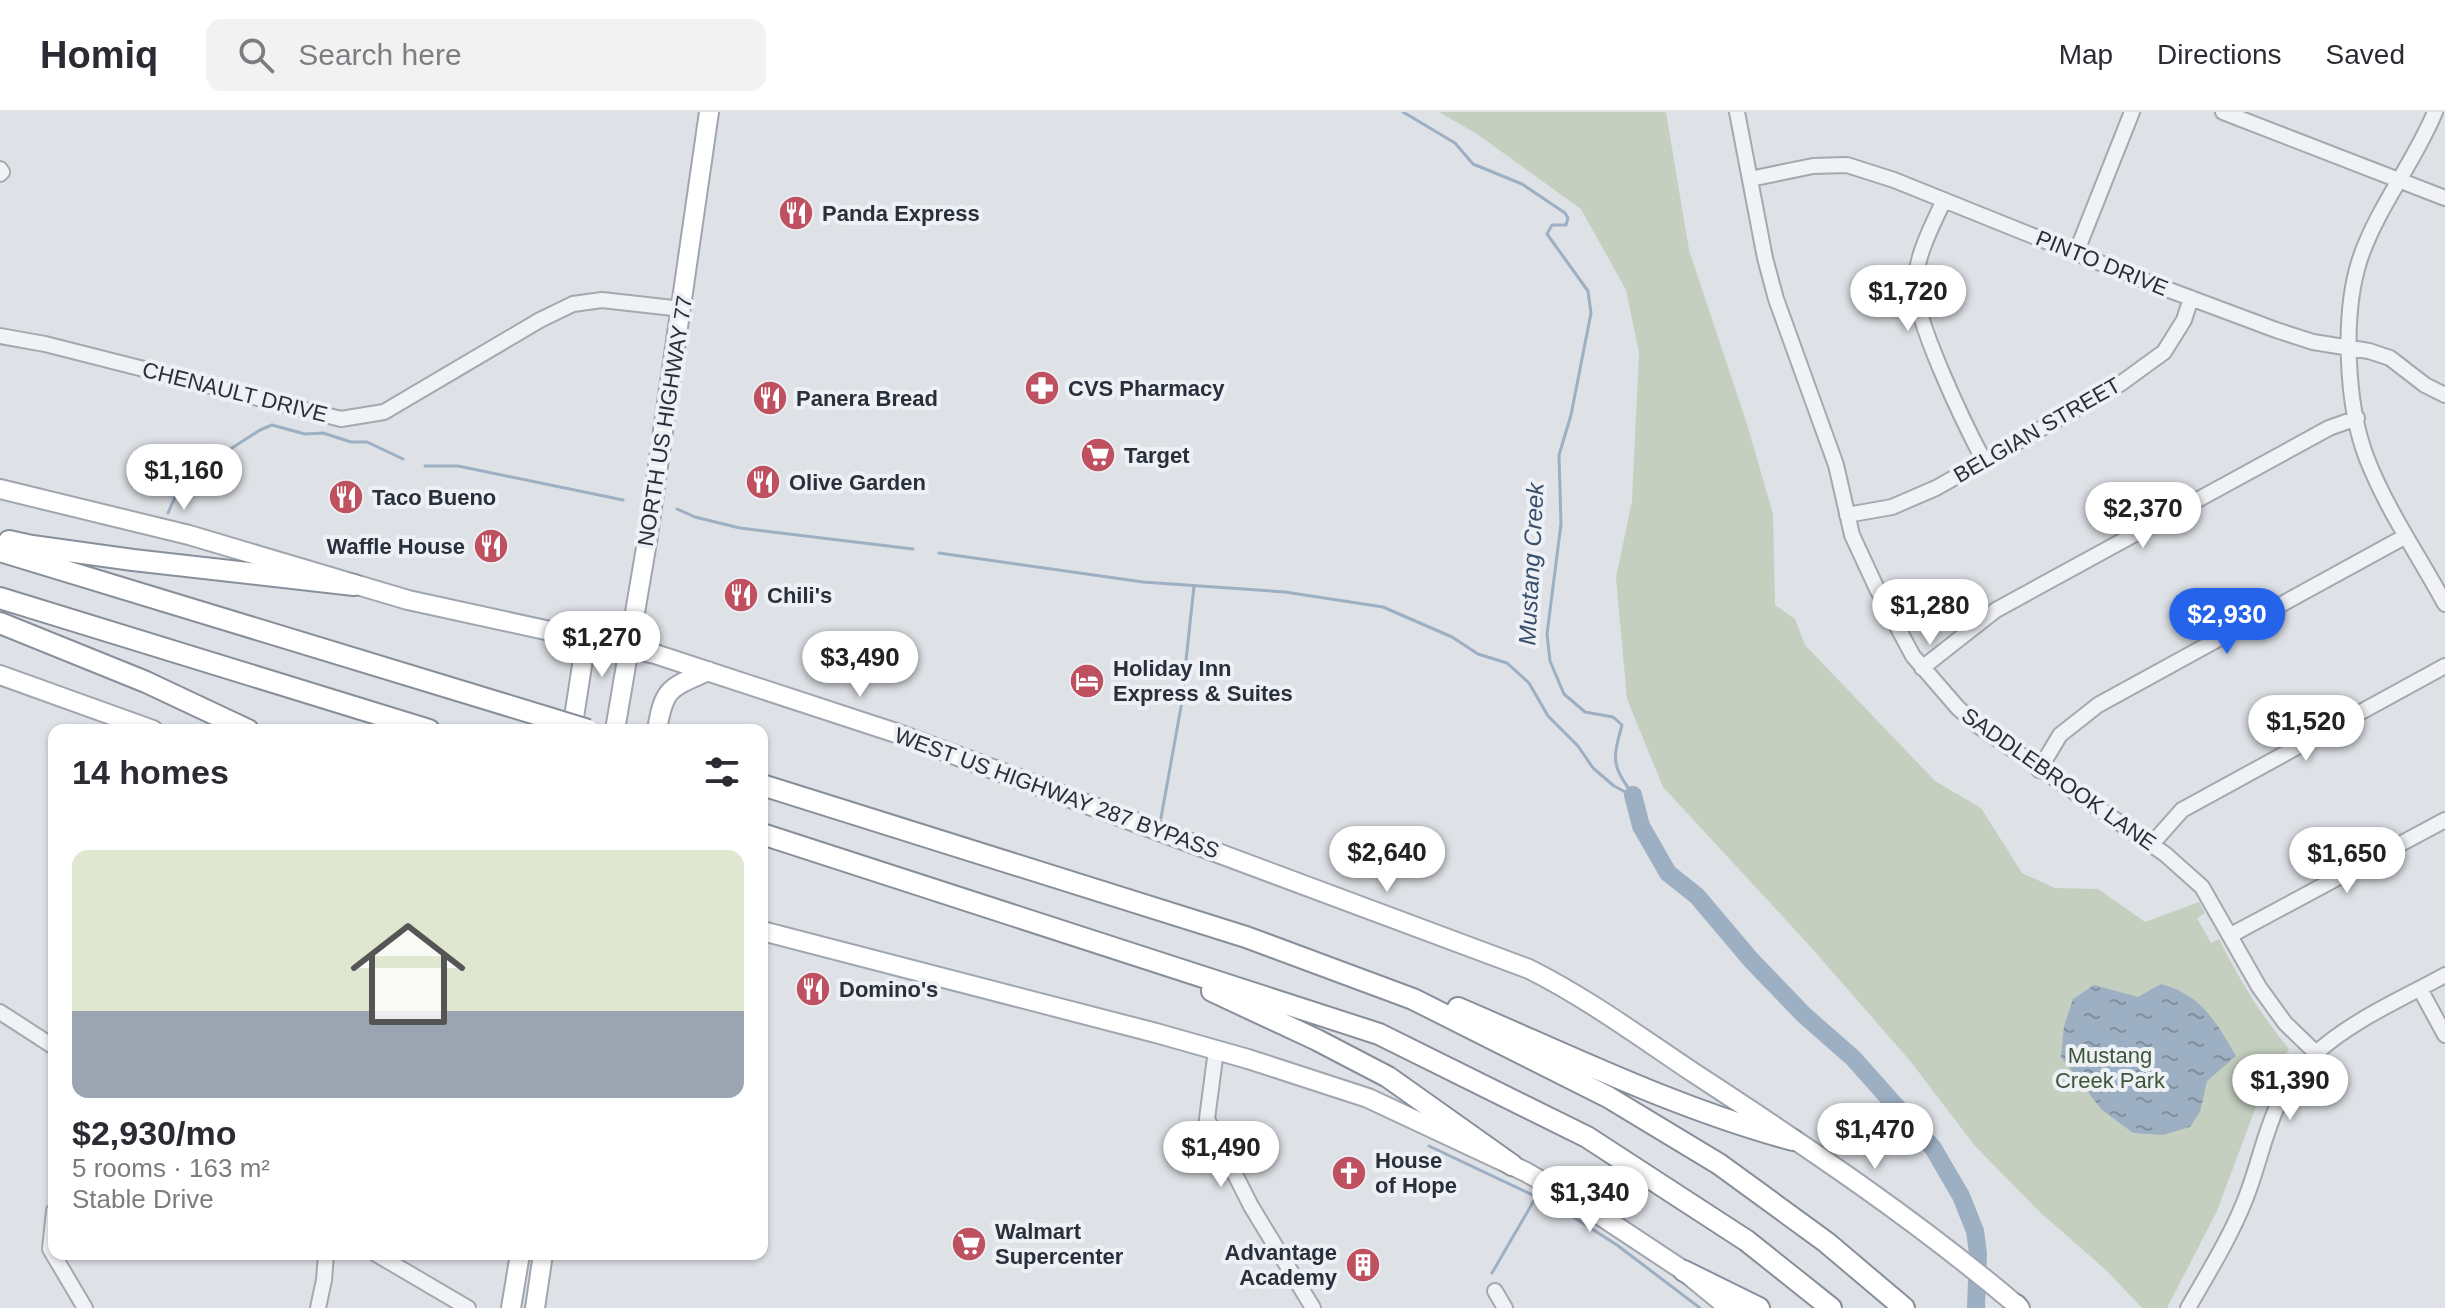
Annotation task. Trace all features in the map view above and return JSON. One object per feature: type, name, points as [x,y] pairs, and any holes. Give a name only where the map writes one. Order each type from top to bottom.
[{"type":"highway","points":[[0,538],[32,546],[133,560],[354,585]]},
{"type":"highway","points":[[0,551],[568,724]]},
{"type":"highway","points":[[0,598],[410,724]]},
{"type":"highway","points":[[0,623],[146,682],[235,724]]},
{"type":"highway","points":[[768,787],[1246,937],[1413,999],[1608,1097],[1719,1164],[1826,1242],[1904,1308]]},
{"type":"highway","points":[[768,836],[1379,1034],[1587,1137],[1747,1241],[1831,1308]]},
{"type":"highway","points":[[1144,957],[1388,1077],[1512,1165]]},
{"type":"highway","points":[[1389,990],[1409,991],[1443,1002],[1671,1099],[1737,1125],[1793,1140]]},
{"type":"highway","points":[[1684,1271],[1759,1308]]},
{"type":"main road","name":"NORTH US HIGHWAY 77","points":[[616,724],[682,309],[709,112]]},
{"type":"main road","name":"WEST US HIGHWAY 287 BYPASS","points":[[0,489],[189,535],[408,600],[655,654],[896,733],[1529,969],[1598,1009],[1793,1140],[1933,1237],[2016,1305]]},
{"type":"main road","points":[[573,635],[583,659],[573,724]]},
{"type":"main road","points":[[658,724],[661,705],[669,691],[708,671]]},
{"type":"main road","points":[[0,675],[136,724]]},
{"type":"main road","points":[[768,933],[1216,1050],[1368,1098],[1512,1165],[1592,1210],[1684,1271],[1729,1308]]},
{"type":"main road","points":[[511,1308],[519,1260]]},
{"type":"main road","points":[[535,1308],[542,1260]]},
{"type":"street","name":"SADDLEBROOK LANE","points":[[1737,112],[1776,299],[1836,465],[1852,535],[1897,630],[1922,668],[1977,725],[2189,873],[2202,887],[2259,987],[2285,1023],[2316,1053]]},
{"type":"street","points":[[2076,253],[2132,112]]},
{"type":"street","points":[[2223,112],[2445,198]]},
{"type":"street","points":[[2435,112],[2425,135],[2397,179],[2360,260],[2352,297],[2349,348],[2357,418],[2366,457],[2445,604]]},
{"type":"street","name":"PINTO DRIVE","points":[[1750,179],[1813,166],[1847,165],[1894,180],[2191,298],[2313,342],[2369,351],[2390,358],[2425,385],[2445,395]]},
{"type":"street","points":[[1944,200],[1920,256],[1914,285],[1919,307],[1954,400],[1983,459]]},
{"type":"street","name":"BELGIAN STREET","points":[[1847,515],[1892,507],[1936,488],[2120,384],[2164,352],[2184,320],[2191,298]]},
{"type":"street","name":"CHENAULT DRIVE","points":[[0,336],[45,344],[341,419],[384,412],[540,320],[573,304],[602,300],[682,309]]},
{"type":"street","points":[[1922,668],[1996,610],[2329,428],[2357,418]]},
{"type":"street","points":[[2039,770],[2060,735],[2098,705],[2406,536]]},
{"type":"street","points":[[2151,845],[2182,810],[2445,666]]},
{"type":"street","points":[[2231,935],[2445,820]]},
{"type":"street","points":[[2188,1308],[2245,1200],[2270,1119],[2280,1098],[2316,1053],[2362,1021],[2445,975]]},
{"type":"street","points":[[2420,989],[2445,1035]]},
{"type":"street","points":[[0,1012],[48,1043]]},
{"type":"street","points":[[1216,1050],[1207,1119],[1251,1206],[1313,1308]]},
{"type":"street","points":[[57,1260],[85,1308]]},
{"type":"street","points":[[318,1308],[326,1260]]},
{"type":"street","points":[[386,1260],[468,1308]]},
{"type":"street","points":[[1495,1291],[1505,1308]]},
{"type":"green space","name":"Mustang Creek Park","points":[[1439,112],[1666,112],[1689,250],[1747,424],[1773,514],[1775,605],[1795,619],[1805,645],[1935,781],[1981,808],[2022,873],[2055,888],[2098,889],[2145,922],[2199,902],[2205,913],[2197,918],[2211,943],[2219,939],[2251,996],[2289,1049],[2260,1096],[2217,1211],[2167,1308],[2142,1308],[1975,1146],[1911,1062],[1809,945],[1663,787],[1627,699],[1616,578],[1632,501],[1639,353],[1626,290],[1581,209],[1477,134]]},
{"type":"water","points":[[2161,984],[2187,995],[2206,1011],[2236,1056],[2207,1081],[2200,1112],[2190,1127],[2163,1135],[2133,1133],[2101,1109],[2061,1057],[2064,1026],[2073,999],[2094,985],[2138,997]]},
{"type":"waterway","name":"Mustang Creek","points":[[1403,112],[1455,143],[1473,164],[1522,184],[1568,218],[1566,225],[1552,225],[1547,234],[1588,291],[1591,313],[1571,415],[1559,455],[1561,524],[1547,634],[1550,661],[1564,694],[1585,712],[1613,717],[1622,725],[1616,762],[1633,795]]},
{"type":"waterway","points":[[168,513],[177,493],[204,466],[272,425],[305,434],[323,433],[351,442],[367,442],[403,459]]},
{"type":"waterway","points":[[425,466],[458,466],[623,500]]},
{"type":"waterway","points":[[677,509],[695,517],[740,528],[913,549]]},
{"type":"waterway","points":[[939,553],[1143,582],[1285,592],[1383,607],[1452,637],[1478,654],[1507,663],[1529,683],[1548,716],[1578,746],[1593,768],[1614,786],[1631,795]]},
{"type":"waterway","points":[[1161,818],[1181,707],[1194,586]]},
{"type":"waterway","name":"Mustang Creek","points":[[1633,795],[1641,826],[1668,873],[1697,896],[1751,960],[1804,1015],[1853,1058],[1933,1148],[1961,1196],[1975,1231],[1978,1254],[1976,1308]]},
{"type":"waterway","points":[[1429,1146],[1556,1206],[1617,1245],[1700,1308]]},
{"type":"waterway","points":[[1492,1273],[1536,1197]]},
{"type":"place","name":"Panda Express","points":[[796,213]]},
{"type":"place","name":"CVS Pharmacy","points":[[1042,388]]},
{"type":"place","name":"Panera Bread","points":[[770,398]]},
{"type":"place","name":"Target","points":[[1098,455]]},
{"type":"place","name":"Olive Garden","points":[[763,482]]},
{"type":"place","name":"Taco Bueno","points":[[346,497]]},
{"type":"place","name":"Waffle House","points":[[491,546]]},
{"type":"place","name":"Chili's","points":[[741,595]]},
{"type":"place","name":"Holiday Inn Express & Suites","points":[[1087,681]]},
{"type":"place","name":"Domino's","points":[[813,989]]},
{"type":"place","name":"House of Hope","points":[[1349,1173]]},
{"type":"place","name":"Walmart Supercenter","points":[[969,1244]]},
{"type":"place","name":"Advantage Academy","points":[[1363,1265]]}]
